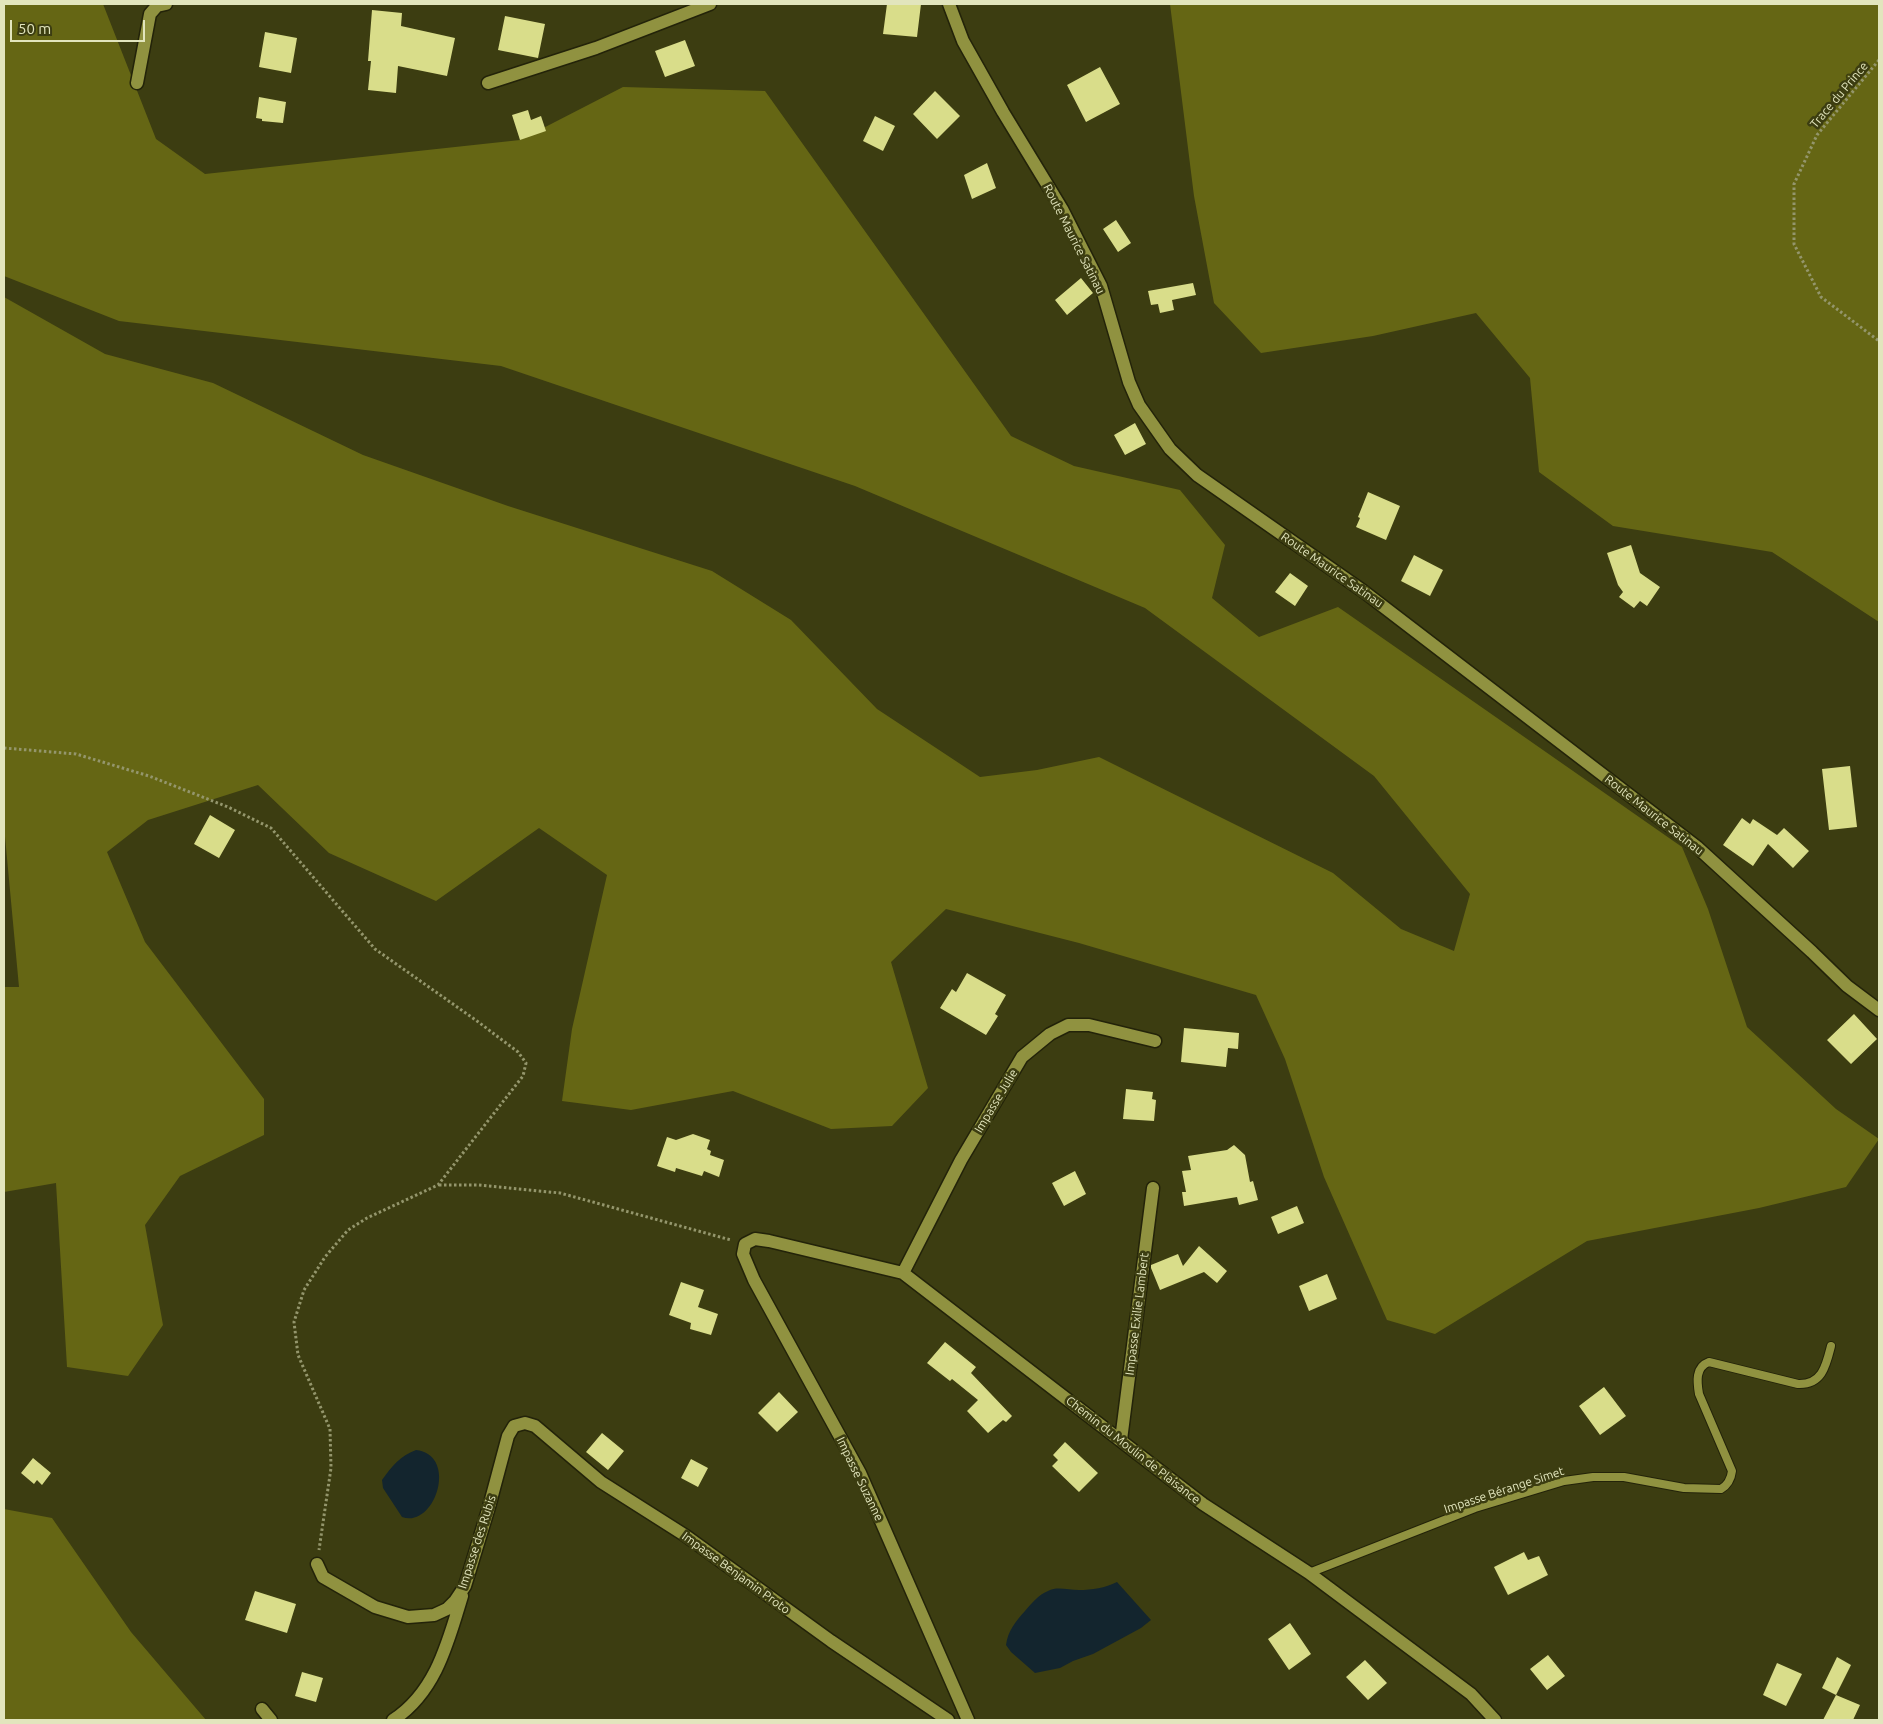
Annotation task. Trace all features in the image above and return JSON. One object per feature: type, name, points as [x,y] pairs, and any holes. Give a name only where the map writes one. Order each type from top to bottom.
[{"type":"street","points":[[137,83],[150,14],[157,6],[166,4]]},
{"type":"street","points":[[488,83],[596,48],[710,4]]},
{"type":"street","name":"Route Maurice Satinau","points":[[949,4],[963,41],[1002,112],[1062,209],[1101,286],[1129,382],[1139,405],[1170,449],[1197,474],[1363,591],[1698,848],[1847,986],[1879,1010]]},
{"type":"street","name":"Impasse Julie","points":[[902,1273],[961,1160],[1022,1057],[1050,1034],[1068,1026],[1089,1025],[1155,1041]]},
{"type":"street","name":"Impasse Exilie Lambert","points":[[1121,1440],[1153,1188]]},
{"type":"street","name":"Chemin du Moulin de Plaisance","points":[[745,1244],[755,1239],[769,1241],[902,1273],[1203,1504],[1310,1573],[1471,1694],[1495,1720]]},
{"type":"street","name":"Impasse Suzanne","points":[[745,1244],[743,1254],[754,1280],[860,1473],[968,1720]]},
{"type":"street","name":"Impasse des Rubis","points":[[317,1564],[323,1577],[375,1607],[408,1617],[434,1615],[447,1608],[456,1600],[464,1586],[489,1507],[508,1436],[514,1426],[525,1423]]},
{"type":"street","name":"Impasse Benjamin Proto","points":[[525,1423],[535,1426],[601,1482],[686,1536],[830,1641],[948,1720]]},
{"type":"street","points":[[393,1720],[405,1712],[421,1696],[433,1677],[449,1638],[464,1586]]},
{"type":"street","points":[[262,1709],[271,1720]]},
{"type":"lane","name":"Impasse Bérange Simet","points":[[1310,1573],[1475,1508],[1564,1480],[1624,1477],[1684,1488],[1720,1489],[1728,1483],[1732,1471],[1699,1394],[1700,1369],[1705,1363],[1709,1362],[1782,1380],[1807,1384],[1822,1373],[1826,1367],[1831,1346]]},
{"type":"path","name":"Trace du Prince","points":[[1879,60],[1816,135],[1794,184],[1794,244],[1821,297],[1879,341]]},
{"type":"path","points":[[4,748],[76,754],[150,776],[228,807],[271,828],[375,948],[518,1052],[526,1063],[523,1076],[438,1185]]},
{"type":"path","points":[[317,1564],[331,1468],[330,1430],[298,1355],[294,1322],[304,1290],[325,1256],[348,1230],[367,1218],[438,1185],[478,1186],[560,1193],[745,1244]]},
{"type":"shaded area","points":[[4,4],[103,4],[156,139],[205,174],[520,140],[623,87],[765,91],[1011,436],[1074,466],[1180,490],[1225,545],[1212,598],[1259,637],[1338,607],[1682,847],[1708,909],[1747,1027],[1836,1109],[1879,1139],[1846,1187],[1759,1208],[1587,1241],[1435,1334],[1387,1320],[1324,1177],[1285,1059],[1256,995],[1079,943],[946,909],[891,962],[928,1088],[892,1126],[831,1129],[733,1091],[631,1110],[562,1101],[572,1029],[607,875],[539,828],[436,901],[329,853],[258,785],[148,820],[107,852],[145,942],[264,1099],[264,1135],[180,1176],[145,1225],[163,1325],[128,1376],[67,1367],[56,1183],[4,1192],[4,987],[19,987],[4,826],[4,297],[105,354],[213,383],[363,455],[508,506],[712,571],[791,620],[877,709],[980,777],[1037,770],[1099,757],[1333,873],[1401,929],[1454,951],[1470,894],[1374,776],[1145,608],[855,486],[501,366],[119,321],[4,276]]},
{"type":"shaded area","points":[[1170,4],[1879,4],[1879,622],[1772,552],[1613,526],[1539,472],[1530,378],[1476,313],[1373,336],[1261,353],[1214,303],[1194,196]]},
{"type":"shaded area","points":[[4,1509],[52,1518],[131,1632],[206,1720],[4,1720]]},
{"type":"water","points":[[416,1450],[429,1455],[437,1464],[439,1477],[437,1490],[432,1502],[424,1512],[414,1518],[402,1517],[383,1488],[382,1480],[397,1462],[405,1455]]},
{"type":"water","points":[[1117,1582],[1151,1620],[1141,1628],[1093,1654],[1060,1668],[1035,1673],[1011,1652],[1006,1645],[1008,1635],[1015,1623],[1032,1603],[1044,1593],[1055,1589],[1094,1589]]},
{"type":"building","points":[[887,4],[921,4],[917,37],[883,34]]},
{"type":"building","points":[[372,10],[402,13],[401,26],[455,38],[447,76],[398,66],[396,93],[368,90],[371,61],[368,61]]},
{"type":"building","points":[[505,16],[545,24],[538,58],[498,50]]},
{"type":"building","points":[[265,32],[297,38],[291,73],[259,67]]},
{"type":"building","points":[[685,40],[695,66],[665,77],[655,51]]},
{"type":"building","points":[[1100,67],[1120,104],[1086,122],[1067,85]]},
{"type":"building","points":[[935,91],[960,116],[937,139],[913,114]]},
{"type":"building","points":[[259,97],[286,102],[283,123],[262,121],[262,119],[256,118]]},
{"type":"building","points":[[528,110],[531,120],[541,116],[546,131],[520,140],[512,115]]},
{"type":"building","points":[[875,116],[895,126],[883,151],[863,141]]},
{"type":"building","points":[[987,163],[996,188],[972,199],[964,175]]},
{"type":"building","points":[[1116,220],[1131,243],[1118,252],[1103,229]]},
{"type":"building","points":[[1081,278],[1093,293],[1067,315],[1055,300]]},
{"type":"building","points":[[1193,283],[1196,295],[1172,300],[1174,310],[1160,313],[1158,304],[1151,305],[1148,291]]},
{"type":"building","points":[[1135,423],[1146,444],[1125,455],[1114,435]]},
{"type":"building","points":[[1368,492],[1400,506],[1386,540],[1356,527]]},
{"type":"building","points":[[1631,545],[1640,573],[1660,587],[1647,606],[1640,601],[1634,608],[1619,597],[1623,592],[1618,585],[1607,553]]},
{"type":"building","points":[[1414,555],[1443,570],[1430,596],[1401,581]]},
{"type":"building","points":[[1290,573],[1308,586],[1295,606],[1275,592]]},
{"type":"building","points":[[1850,766],[1857,827],[1829,830],[1822,769]]},
{"type":"building","points":[[210,815],[235,830],[219,858],[194,844]]},
{"type":"building","points":[[1742,818],[1750,824],[1753,819],[1777,835],[1784,828],[1809,851],[1793,868],[1768,844],[1753,866],[1723,845]]},
{"type":"building","points":[[967,973],[1006,995],[995,1014],[998,1016],[986,1035],[940,1008],[952,989],[956,992]]},
{"type":"building","points":[[1854,1014],[1877,1039],[1851,1064],[1827,1040]]},
{"type":"building","points":[[1184,1028],[1239,1033],[1238,1049],[1228,1048],[1226,1067],[1181,1062]]},
{"type":"building","points":[[1126,1089],[1153,1092],[1152,1099],[1156,1100],[1154,1121],[1123,1119]]},
{"type":"building","points":[[693,1134],[710,1140],[707,1149],[711,1151],[710,1155],[724,1160],[719,1177],[704,1171],[702,1176],[676,1168],[675,1172],[657,1166],[667,1137],[676,1140]]},
{"type":"building","points":[[1234,1145],[1245,1155],[1250,1182],[1253,1181],[1258,1200],[1239,1205],[1237,1197],[1184,1206],[1182,1192],[1186,1192],[1182,1171],[1191,1170],[1188,1156],[1227,1150]]},
{"type":"building","points":[[1075,1171],[1086,1194],[1064,1206],[1052,1183]]},
{"type":"building","points":[[1297,1206],[1304,1223],[1278,1234],[1271,1217]]},
{"type":"building","points":[[1199,1246],[1227,1271],[1217,1283],[1204,1272],[1160,1290],[1151,1265],[1178,1254],[1183,1266]]},
{"type":"building","points":[[1327,1274],[1337,1299],[1309,1311],[1299,1286]]},
{"type":"building","points":[[681,1282],[704,1290],[698,1307],[718,1314],[711,1335],[690,1329],[691,1323],[669,1315]]},
{"type":"building","points":[[945,1342],[976,1367],[971,1373],[1012,1416],[1006,1422],[1003,1420],[988,1433],[967,1411],[978,1400],[952,1379],[950,1381],[927,1363]]},
{"type":"building","points":[[1604,1387],[1626,1416],[1600,1435],[1579,1406]]},
{"type":"building","points":[[779,1392],[798,1412],[777,1432],[758,1413]]},
{"type":"building","points":[[602,1433],[624,1451],[608,1470],[586,1452]]},
{"type":"building","points":[[1065,1442],[1098,1473],[1079,1492],[1052,1466],[1058,1460],[1053,1455]]},
{"type":"building","points":[[33,1458],[51,1473],[42,1485],[37,1480],[34,1484],[21,1473]]},
{"type":"building","points":[[691,1459],[708,1468],[698,1487],[681,1478]]},
{"type":"building","points":[[1524,1552],[1528,1560],[1539,1556],[1548,1575],[1508,1595],[1494,1567]]},
{"type":"building","points":[[255,1591],[296,1604],[287,1633],[245,1620]]},
{"type":"building","points":[[1290,1623],[1311,1654],[1289,1670],[1268,1639]]},
{"type":"building","points":[[1548,1655],[1565,1676],[1547,1690],[1530,1669]]},
{"type":"building","points":[[1837,1657],[1851,1665],[1836,1695],[1822,1688]]},
{"type":"building","points":[[1365,1660],[1387,1683],[1368,1700],[1346,1677]]},
{"type":"building","points":[[1777,1663],[1802,1674],[1786,1706],[1763,1695]]},
{"type":"building","points":[[302,1672],[323,1678],[316,1702],[295,1696]]},
{"type":"building","points":[[1836,1695],[1860,1705],[1853,1720],[1823,1720]]}]
